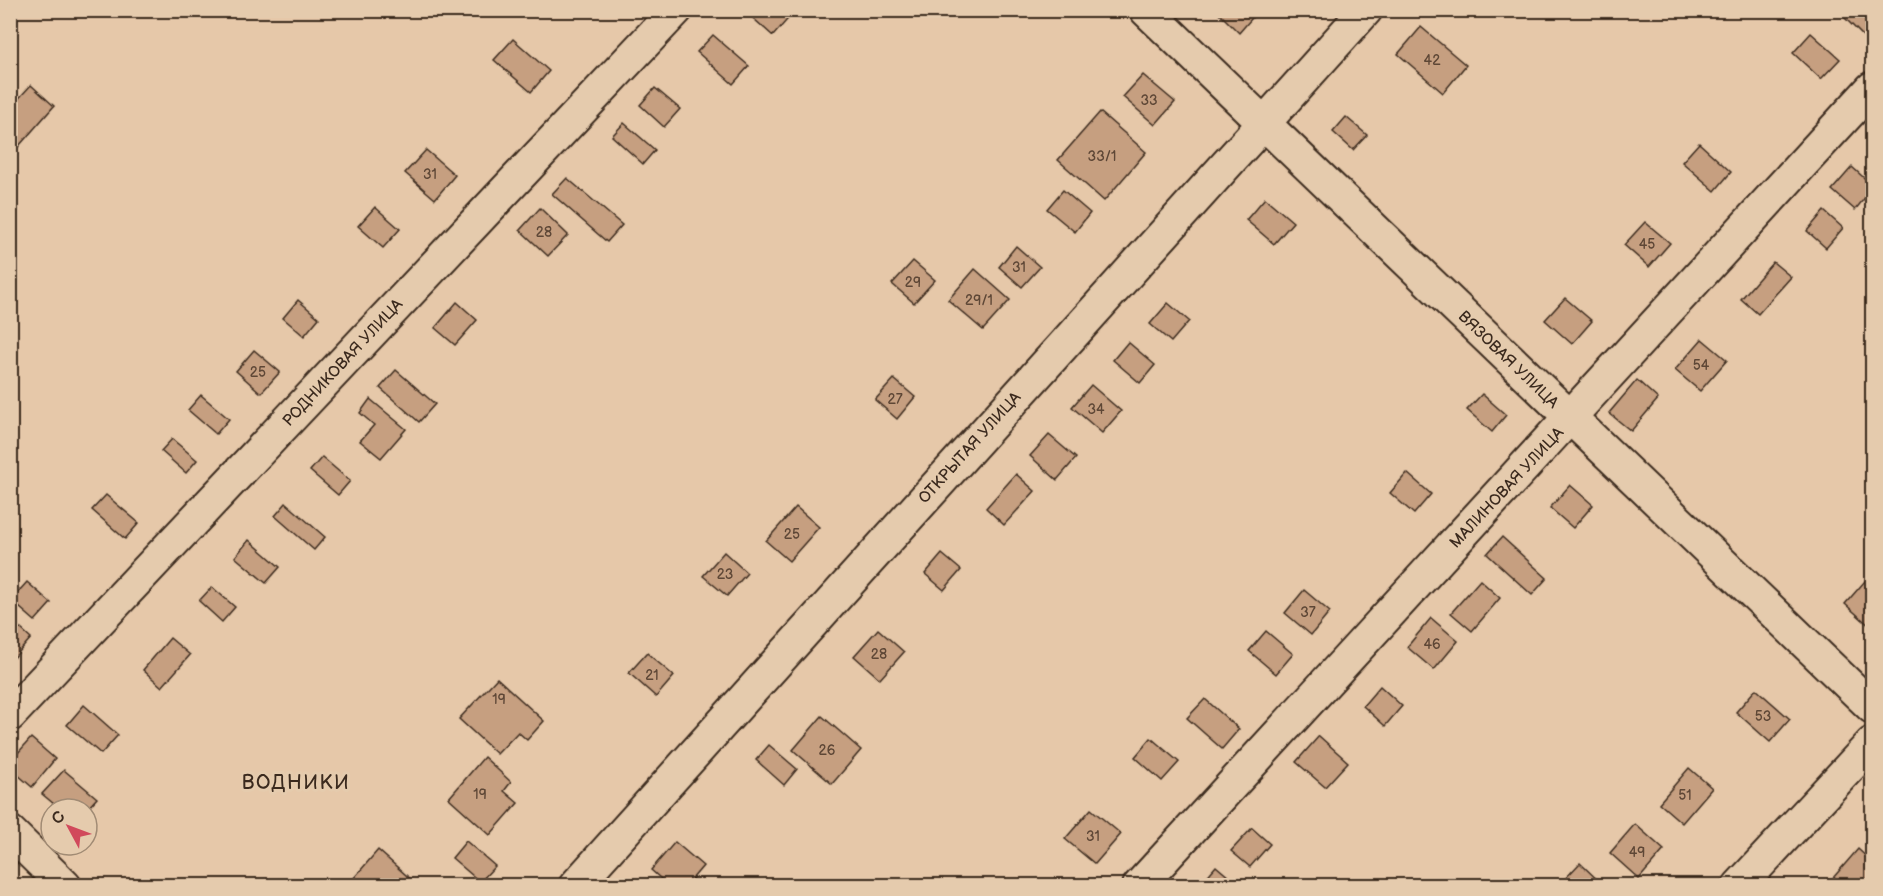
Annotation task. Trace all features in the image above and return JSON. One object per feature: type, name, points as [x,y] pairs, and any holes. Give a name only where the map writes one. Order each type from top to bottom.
[{"type":"street","name":"РОДНИКОВАЯ УЛИЦА","points":[[10,715],[676,10]]},
{"type":"street","name":"ВЯЗОВАЯ УЛИЦА","points":[[1146,10],[1570,420],[1872,707]]},
{"type":"street","name":"ОТКРЫТАЯ УЛИЦА","points":[[574,885],[1366,10]]},
{"type":"street","name":"МАЛИНОВАЯ УЛИЦА","points":[[1139,885],[1570,420],[1872,88]]},
{"type":"street","points":[[1739,885],[1872,743]]},
{"type":"street","points":[[10,832],[65,885]]},
{"type":"building","points":[[744,10],[791,10],[793,13],[773,36]]},
{"type":"building","points":[[1216,10],[1257,10],[1258,11],[1239,33]]},
{"type":"building","points":[[1837,10],[1868,10],[1872,14],[1872,38],[1869,42]]},
{"type":"building","points":[[1421,27],[1466,65],[1443,93],[1398,54]]},
{"type":"building","points":[[1811,33],[1840,59],[1821,79],[1793,53]]},
{"type":"building","points":[[713,35],[749,66],[733,84],[697,52]]},
{"type":"building","points":[[513,39],[549,71],[531,92],[494,60]]},
{"type":"building","points":[[1143,75],[1175,102],[1155,125],[1123,97]]},
{"type":"building","points":[[31,85],[54,106],[11,155],[10,108]]},
{"type":"building","points":[[655,88],[680,109],[664,127],[640,105]]},
{"type":"building","points":[[1100,112],[1146,152],[1104,201],[1058,160]]},
{"type":"building","points":[[1346,117],[1367,135],[1353,150],[1333,132]]},
{"type":"building","points":[[624,123],[655,150],[643,164],[612,136]]},
{"type":"building","points":[[1699,143],[1731,172],[1715,191],[1682,162]]},
{"type":"building","points":[[426,150],[455,175],[435,199],[405,173]]},
{"type":"building","points":[[1852,167],[1872,185],[1872,189],[1855,210],[1832,190]]},
{"type":"building","points":[[567,178],[622,225],[607,242],[552,194]]},
{"type":"building","points":[[1063,190],[1090,213],[1075,232],[1047,209]]},
{"type":"building","points":[[1265,198],[1293,222],[1274,244],[1246,220]]},
{"type":"building","points":[[375,207],[400,229],[383,248],[358,226]]},
{"type":"building","points":[[540,208],[568,235],[548,256],[520,230]]},
{"type":"building","points":[[1824,211],[1843,228],[1826,248],[1807,231]]},
{"type":"building","points":[[1645,222],[1670,243],[1649,267],[1624,245]]},
{"type":"building","points":[[1016,246],[1040,267],[1022,287],[999,267]]},
{"type":"building","points":[[913,261],[935,280],[914,303],[892,284]]},
{"type":"building","points":[[1773,262],[1791,277],[1758,314],[1741,299]]},
{"type":"building","points":[[975,269],[1010,300],[983,330],[948,300]]},
{"type":"building","points":[[1565,298],[1592,321],[1572,344],[1545,320]]},
{"type":"building","points":[[298,300],[319,318],[304,336],[283,318]]},
{"type":"building","points":[[457,302],[477,320],[455,345],[435,328]]},
{"type":"building","points":[[1168,303],[1189,321],[1171,342],[1150,324]]},
{"type":"building","points":[[1702,339],[1727,360],[1700,391],[1675,370]]},
{"type":"building","points":[[1128,342],[1155,365],[1140,383],[1113,360]]},
{"type":"building","points":[[254,350],[280,372],[261,393],[236,371]]},
{"type":"building","points":[[396,370],[435,404],[419,422],[380,388]]},
{"type":"building","points":[[894,379],[915,397],[897,419],[875,400]]},
{"type":"building","points":[[1637,380],[1658,399],[1631,431],[1609,413]]},
{"type":"building","points":[[1091,385],[1121,411],[1102,433],[1072,407]]},
{"type":"building","points":[[1482,394],[1506,415],[1492,432],[1467,410]]},
{"type":"building","points":[[201,395],[229,419],[216,434],[188,410]]},
{"type":"building","points":[[370,399],[406,429],[381,458],[360,441],[374,425],[360,413]]},
{"type":"building","points":[[1049,435],[1076,458],[1057,480],[1030,456]]},
{"type":"building","points":[[172,439],[197,460],[186,473],[161,451]]},
{"type":"building","points":[[322,457],[350,481],[338,495],[310,471]]},
{"type":"building","points":[[1407,473],[1431,494],[1414,514],[1390,493]]},
{"type":"building","points":[[1016,474],[1035,491],[1004,525],[986,508]]},
{"type":"building","points":[[1570,485],[1593,505],[1573,528],[1550,508]]},
{"type":"building","points":[[106,495],[139,523],[125,539],[92,510]]},
{"type":"building","points":[[286,503],[325,537],[314,550],[275,516]]},
{"type":"building","points":[[796,507],[819,527],[789,561],[766,541]]},
{"type":"building","points":[[1502,537],[1547,578],[1532,595],[1487,554]]},
{"type":"building","points":[[249,540],[280,567],[266,583],[235,557]]},
{"type":"building","points":[[724,552],[747,573],[727,596],[703,576]]},
{"type":"building","points":[[942,554],[961,570],[944,590],[925,574]]},
{"type":"building","points":[[1480,580],[1500,598],[1472,631],[1451,613]]},
{"type":"building","points":[[1865,581],[1872,588],[1872,628],[1845,604]]},
{"type":"building","points":[[27,582],[51,603],[35,621],[11,600]]},
{"type":"building","points":[[212,587],[235,607],[222,622],[199,601]]},
{"type":"building","points":[[1304,590],[1330,612],[1311,635],[1285,613]]},
{"type":"building","points":[[1431,618],[1458,641],[1434,670],[1407,647]]},
{"type":"building","points":[[10,619],[31,638],[12,660],[10,659]]},
{"type":"building","points":[[878,629],[904,652],[880,679],[854,656]]},
{"type":"building","points":[[1266,631],[1293,654],[1276,674],[1249,651]]},
{"type":"building","points":[[170,638],[190,655],[162,687],[143,670]]},
{"type":"building","points":[[647,653],[674,676],[656,697],[629,673]]},
{"type":"building","points":[[497,678],[544,721],[527,740],[518,732],[497,754],[459,719]]},
{"type":"building","points":[[1380,686],[1402,706],[1385,726],[1363,706]]},
{"type":"building","points":[[1756,689],[1790,719],[1770,742],[1736,712]]},
{"type":"building","points":[[1205,699],[1239,729],[1222,749],[1187,718]]},
{"type":"building","points":[[84,705],[118,735],[101,754],[67,725]]},
{"type":"building","points":[[822,716],[861,750],[832,784],[793,750]]},
{"type":"building","points":[[1319,736],[1348,762],[1325,787],[1296,762]]},
{"type":"building","points":[[31,738],[55,759],[32,787],[10,768],[10,762]]},
{"type":"building","points":[[1151,738],[1179,762],[1162,781],[1135,757]]},
{"type":"building","points":[[769,745],[797,769],[784,785],[756,760]]},
{"type":"building","points":[[484,757],[511,782],[504,791],[518,803],[490,835],[449,798]]},
{"type":"building","points":[[1689,768],[1712,788],[1682,823],[1659,803]]},
{"type":"building","points":[[64,770],[96,797],[46,797],[42,794]]},
{"type":"building","points":[[1091,809],[1121,834],[1095,864],[1065,839]]},
{"type":"building","points":[[1635,824],[1664,850],[1639,879],[1610,853]]},
{"type":"building","points":[[1252,828],[1270,844],[1250,867],[1231,851]]},
{"type":"building","points":[[466,841],[495,866],[480,882],[452,858]]},
{"type":"building","points":[[675,842],[703,866],[686,886],[669,886],[651,870]]},
{"type":"building","points":[[1858,849],[1872,862],[1872,874],[1862,886],[1826,886]]},
{"type":"building","points":[[378,850],[416,884],[415,886],[347,886]]},
{"type":"building","points":[[1580,863],[1604,886],[1561,883]]},
{"type":"building","points":[[1216,866],[1237,884],[1236,886],[1199,886]]},
{"type":"district","name":"ВОДНИКИ","points":[[296,783]]}]
